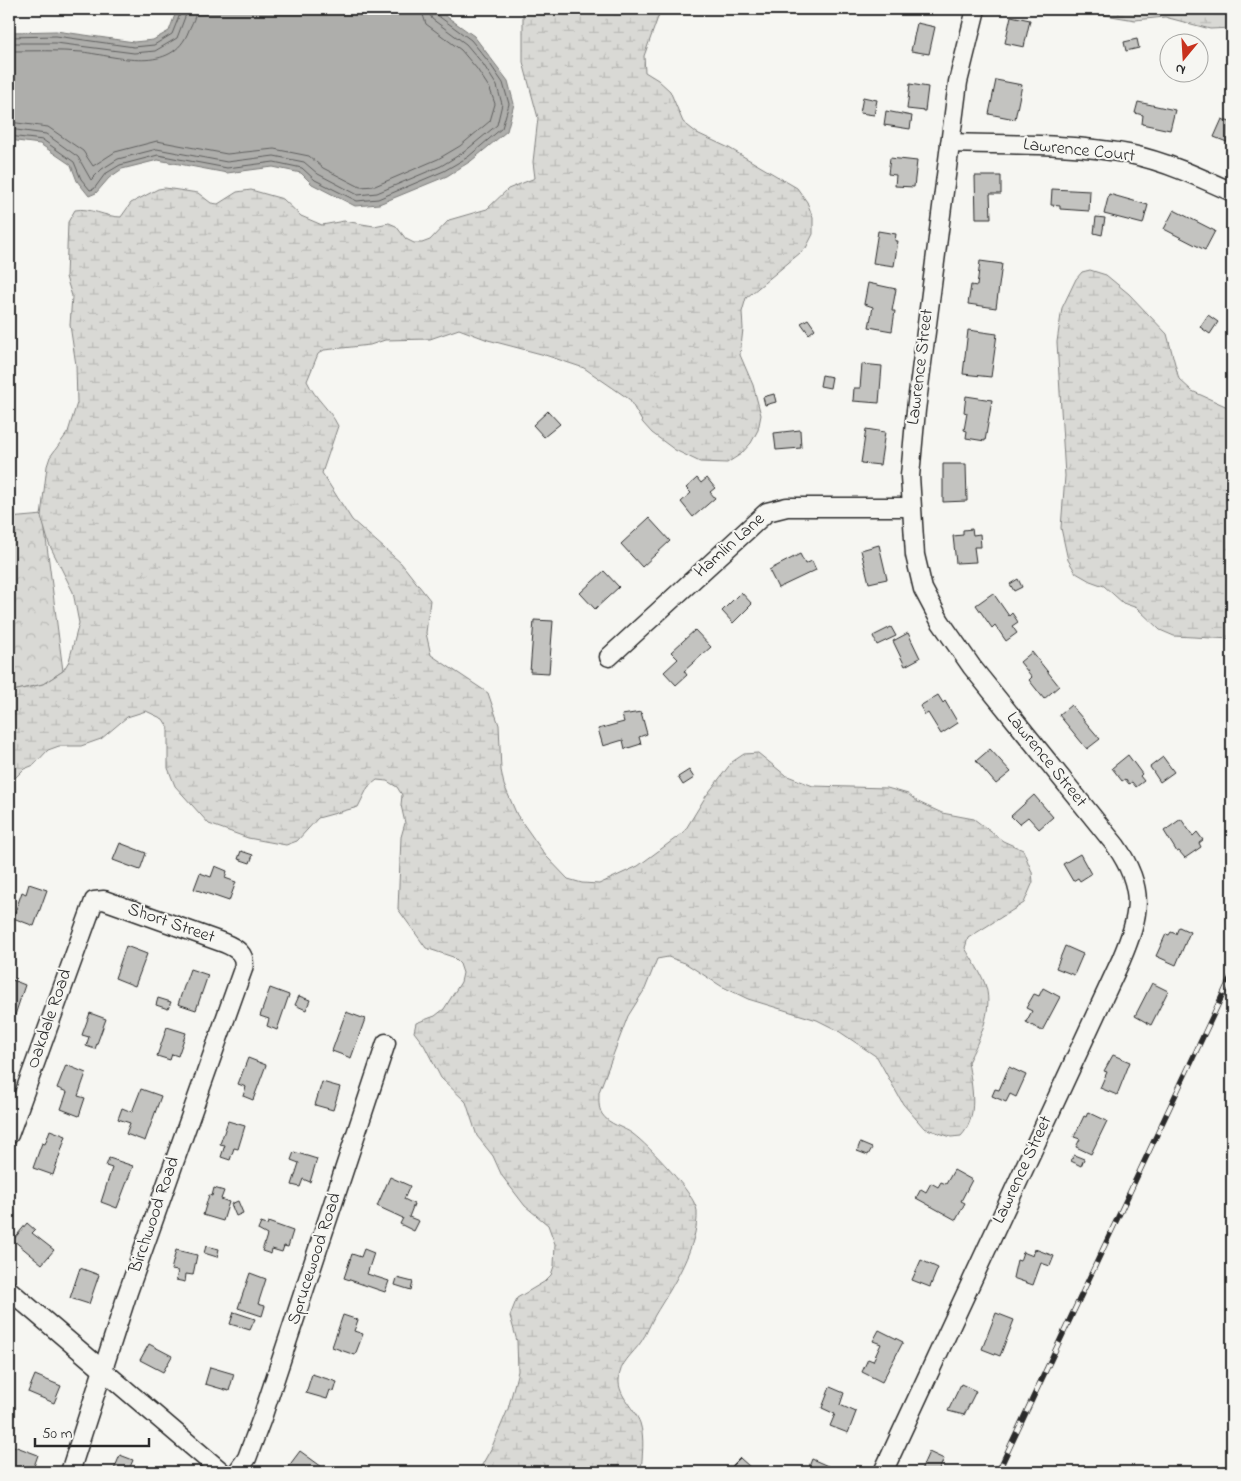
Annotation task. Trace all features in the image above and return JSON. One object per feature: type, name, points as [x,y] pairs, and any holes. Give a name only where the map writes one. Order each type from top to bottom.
[{"type":"street","name":"Lawrence Street","points":[[883,1472],[1121,960],[1136,922],[1138,898],[1132,872],[1116,846],[972,667],[926,597],[918,570],[911,507],[911,460],[916,410],[958,82],[976,9]]},
{"type":"street","name":"Lawrence Court","points":[[950,143],[1040,146],[1128,154],[1177,169],[1232,192]]},
{"type":"street","name":"Hamlin Lane","points":[[609,657],[767,512],[787,507],[911,507]]},
{"type":"street","name":"Short Street","points":[[92,902],[98,899],[104,900],[224,942],[239,951],[244,959]]},
{"type":"street","name":"Oakdale Road","points":[[9,1135],[92,902]]},
{"type":"street","name":"Birchwood Road","points":[[70,1472],[128,1292],[239,983],[244,959]]},
{"type":"street","name":"Sprucewood Road","points":[[237,1472],[247,1458],[268,1399],[386,1043]]},
{"type":"street","points":[[9,1290],[222,1472]]},
{"type":"green space","points":[[523,9],[661,9],[644,56],[645,72],[670,91],[683,122],[697,133],[729,148],[797,188],[807,202],[813,218],[813,234],[806,248],[746,298],[742,312],[743,329],[740,355],[753,385],[761,415],[758,430],[751,443],[741,454],[727,463],[700,462],[675,450],[652,433],[643,423],[629,399],[584,368],[545,355],[488,340],[459,329],[430,339],[385,340],[370,345],[324,350],[318,354],[307,381],[338,426],[322,473],[352,520],[401,563],[430,600],[426,633],[431,655],[488,693],[499,725],[501,770],[504,785],[517,815],[546,856],[568,879],[582,883],[599,884],[638,866],[684,832],[706,796],[732,762],[744,754],[758,753],[785,775],[813,786],[887,788],[908,794],[918,802],[942,813],[974,819],[1003,841],[1023,850],[1032,872],[1033,882],[1024,903],[968,938],[965,948],[986,987],[988,1006],[984,1026],[968,1062],[973,1101],[970,1120],[961,1136],[951,1137],[924,1128],[903,1104],[877,1057],[837,1030],[817,1020],[748,999],[721,986],[685,963],[668,957],[657,959],[645,989],[628,1016],[599,1092],[600,1109],[605,1118],[633,1134],[649,1148],[689,1194],[697,1211],[694,1238],[683,1266],[643,1339],[621,1369],[619,1386],[638,1418],[642,1429],[641,1472],[478,1472],[491,1449],[508,1409],[518,1371],[517,1341],[510,1316],[517,1298],[544,1282],[551,1275],[554,1266],[555,1244],[548,1225],[525,1206],[502,1176],[493,1156],[477,1136],[466,1102],[441,1078],[424,1045],[414,1032],[416,1023],[435,1016],[444,1009],[461,982],[463,973],[460,964],[453,957],[426,948],[398,909],[401,837],[405,823],[401,805],[402,795],[397,787],[387,781],[377,780],[368,787],[358,807],[318,818],[297,841],[286,845],[248,838],[209,824],[175,786],[168,768],[168,727],[163,719],[146,711],[127,717],[101,739],[81,746],[59,746],[48,750],[34,765],[24,769],[9,784],[9,692],[43,684],[63,671],[69,661],[79,623],[73,592],[49,544],[41,516],[47,466],[50,457],[68,432],[77,403],[76,365],[70,325],[72,296],[66,277],[68,222],[75,210],[81,209],[121,217],[131,203],[158,189],[165,188],[198,193],[211,203],[218,204],[237,192],[251,190],[283,199],[301,216],[322,225],[344,221],[374,226],[389,223],[396,226],[406,239],[414,243],[430,240],[449,220],[487,209],[508,189],[535,178],[533,162],[538,118],[523,62]]},
{"type":"green space","points":[[1103,9],[1232,9],[1232,28],[1210,29],[1165,17],[1135,20],[1105,15]]},
{"type":"green space","points":[[1090,270],[1106,275],[1129,294],[1167,334],[1179,379],[1192,391],[1232,409],[1232,639],[1174,636],[1160,630],[1137,608],[1123,603],[1104,586],[1076,573],[1068,560],[1061,528],[1065,476],[1057,342],[1062,308],[1076,279],[1082,272]]},
{"type":"green space","points":[[43,515],[63,671],[43,684],[9,692],[9,518]]},
{"type":"water","points":[[179,9],[436,9],[474,36],[508,81],[514,104],[507,131],[471,161],[447,176],[379,204],[355,206],[312,184],[301,173],[273,167],[227,173],[158,160],[122,169],[109,178],[96,193],[89,196],[77,181],[71,165],[40,144],[9,140],[9,32],[56,31],[134,42],[153,40],[169,31]]},
{"type":"building","points":[[1011,16],[1030,20],[1024,47],[1005,43]]},
{"type":"building","points":[[917,23],[935,27],[929,54],[911,51]]},
{"type":"building","points":[[1137,39],[1139,48],[1126,51],[1124,42]]},
{"type":"building","points":[[996,80],[1022,85],[1015,119],[989,114]]},
{"type":"building","points":[[910,84],[928,87],[925,111],[907,109]]},
{"type":"building","points":[[863,97],[877,100],[874,115],[860,113]]},
{"type":"building","points":[[1138,102],[1175,110],[1170,130],[1142,124],[1143,115],[1135,113]]},
{"type":"building","points":[[886,111],[912,116],[910,129],[884,125]]},
{"type":"building","points":[[1222,119],[1232,123],[1232,144],[1214,137]]},
{"type":"building","points":[[890,158],[917,161],[914,187],[895,186],[896,175],[888,174]]},
{"type":"building","points":[[975,176],[1001,176],[1001,194],[990,194],[991,218],[976,218]]},
{"type":"building","points":[[1052,189],[1090,191],[1089,211],[1060,209],[1060,206],[1051,205]]},
{"type":"building","points":[[1109,194],[1148,205],[1143,224],[1104,214]]},
{"type":"building","points":[[1174,210],[1215,231],[1205,250],[1164,229]]},
{"type":"building","points":[[1096,217],[1105,218],[1102,235],[1094,233]]},
{"type":"building","points":[[878,231],[896,234],[895,241],[898,241],[894,266],[873,263]]},
{"type":"building","points":[[980,261],[1002,264],[996,308],[968,304],[971,285],[977,286]]},
{"type":"building","points":[[868,283],[896,289],[892,311],[895,311],[892,331],[869,327],[873,307],[864,304]]},
{"type":"building","points":[[1208,315],[1218,322],[1210,334],[1200,327]]},
{"type":"building","points":[[808,319],[815,329],[809,334],[801,323]]},
{"type":"building","points":[[968,330],[997,334],[991,377],[963,374]]},
{"type":"building","points":[[862,364],[882,366],[879,403],[853,401],[854,388],[860,388]]},
{"type":"building","points":[[822,375],[832,377],[830,388],[820,386]]},
{"type":"building","points":[[774,394],[776,402],[765,405],[763,397]]},
{"type":"building","points":[[966,396],[992,400],[985,441],[966,438],[967,431],[964,430],[967,413],[964,412]]},
{"type":"building","points":[[548,411],[560,424],[544,437],[533,425]]},
{"type":"building","points":[[866,429],[885,432],[880,465],[861,463]]},
{"type":"building","points":[[800,430],[801,448],[776,450],[774,433]]},
{"type":"building","points":[[943,464],[966,464],[967,501],[943,502]]},
{"type":"building","points":[[697,478],[701,483],[707,478],[715,488],[710,492],[715,498],[693,517],[681,502],[691,493],[686,488]]},
{"type":"building","points":[[649,518],[670,541],[642,567],[621,544]]},
{"type":"building","points":[[972,529],[973,535],[980,534],[981,547],[974,547],[976,562],[956,563],[953,536],[963,535],[963,530]]},
{"type":"building","points":[[879,545],[887,579],[869,583],[861,550]]},
{"type":"building","points":[[800,554],[805,564],[812,561],[816,570],[778,588],[769,570]]},
{"type":"building","points":[[604,571],[619,587],[595,609],[580,593]]},
{"type":"building","points":[[1018,579],[1022,587],[1014,591],[1010,584]]},
{"type":"building","points":[[741,592],[752,604],[733,623],[722,611]]},
{"type":"building","points":[[993,593],[1009,616],[1012,613],[1018,622],[1012,626],[1017,633],[1006,641],[995,625],[992,628],[976,605]]},
{"type":"building","points":[[534,620],[553,621],[549,673],[530,672]]},
{"type":"building","points":[[891,627],[896,636],[877,645],[873,636]]},
{"type":"building","points":[[695,630],[711,647],[684,671],[687,675],[676,685],[664,672],[678,659],[671,652]]},
{"type":"building","points":[[908,633],[920,658],[905,666],[893,641]]},
{"type":"building","points":[[1032,652],[1059,686],[1044,699],[1029,680],[1032,677],[1020,662]]},
{"type":"building","points":[[938,695],[943,703],[945,701],[958,723],[941,734],[928,713],[925,715],[920,706]]},
{"type":"building","points":[[1071,705],[1100,739],[1087,749],[1059,715]]},
{"type":"building","points":[[641,712],[647,734],[639,737],[641,744],[625,749],[623,740],[603,746],[598,729],[624,722],[622,715]]},
{"type":"building","points":[[990,749],[1011,772],[996,784],[976,761]]},
{"type":"building","points":[[1128,755],[1142,774],[1140,776],[1144,781],[1136,787],[1132,782],[1129,784],[1125,779],[1122,781],[1112,768]]},
{"type":"building","points":[[1163,757],[1174,772],[1160,782],[1150,767]]},
{"type":"building","points":[[689,770],[694,778],[683,785],[678,777]]},
{"type":"building","points":[[1034,795],[1053,817],[1039,829],[1028,817],[1019,824],[1011,816]]},
{"type":"building","points":[[1181,819],[1193,836],[1197,832],[1203,840],[1199,843],[1201,847],[1185,858],[1179,851],[1177,852],[1164,831]]},
{"type":"building","points":[[120,843],[146,853],[140,870],[113,860]]},
{"type":"building","points":[[241,851],[253,855],[250,863],[238,859]]},
{"type":"building","points":[[1080,854],[1091,874],[1080,881],[1078,878],[1073,881],[1063,864]]},
{"type":"building","points":[[215,866],[227,871],[225,878],[236,882],[229,901],[194,889],[200,873],[211,877]]},
{"type":"building","points":[[29,884],[47,890],[34,926],[13,918],[22,892],[26,894]]},
{"type":"building","points":[[1179,927],[1190,932],[1176,965],[1156,956],[1166,934],[1169,935],[1171,932],[1176,934]]},
{"type":"building","points":[[126,946],[147,954],[135,986],[115,978]]},
{"type":"building","points":[[1065,946],[1083,954],[1074,975],[1056,968]]},
{"type":"building","points":[[190,969],[208,975],[196,1010],[178,1004]]},
{"type":"building","points":[[10,979],[25,985],[15,1015],[9,1012]]},
{"type":"building","points":[[1152,983],[1168,991],[1151,1025],[1135,1016]]},
{"type":"building","points":[[270,988],[289,995],[277,1030],[267,1026],[269,1019],[260,1016]]},
{"type":"building","points":[[1043,988],[1060,997],[1042,1031],[1026,1022],[1032,1011],[1026,1008],[1034,994],[1039,996]]},
{"type":"building","points":[[299,996],[310,1000],[306,1010],[295,1005]]},
{"type":"building","points":[[158,998],[171,1002],[168,1009],[156,1005]]},
{"type":"building","points":[[346,1012],[365,1019],[351,1058],[332,1051]]},
{"type":"building","points":[[90,1013],[106,1019],[95,1049],[86,1046],[89,1037],[82,1035]]},
{"type":"building","points":[[167,1027],[186,1033],[178,1056],[172,1054],[170,1060],[157,1056]]},
{"type":"building","points":[[1113,1055],[1130,1062],[1117,1095],[1100,1088],[1107,1072],[1104,1071]]},
{"type":"building","points":[[248,1058],[266,1065],[253,1100],[243,1096],[246,1087],[238,1084]]},
{"type":"building","points":[[66,1065],[86,1073],[78,1096],[85,1098],[79,1116],[61,1109],[67,1092],[57,1088]]},
{"type":"building","points":[[1009,1067],[1026,1075],[1016,1097],[1010,1094],[1006,1102],[992,1096],[995,1089],[999,1090]]},
{"type":"building","points":[[322,1082],[340,1087],[333,1110],[315,1105]]},
{"type":"building","points":[[141,1089],[161,1096],[145,1141],[126,1134],[130,1123],[118,1119],[122,1108],[132,1112]]},
{"type":"building","points":[[1088,1112],[1107,1121],[1091,1154],[1076,1147],[1080,1139],[1074,1137],[1084,1116],[1086,1117]]},
{"type":"building","points":[[228,1121],[245,1126],[238,1149],[234,1148],[230,1160],[221,1157],[225,1145],[220,1144]]},
{"type":"building","points":[[50,1130],[66,1136],[53,1175],[33,1168],[42,1143],[45,1144]]},
{"type":"building","points":[[860,1143],[872,1148],[868,1155],[857,1151]]},
{"type":"building","points":[[294,1152],[317,1159],[310,1182],[303,1179],[300,1187],[292,1185],[299,1163],[291,1160]]},
{"type":"building","points":[[1074,1155],[1084,1159],[1081,1166],[1071,1161]]},
{"type":"building","points":[[109,1158],[133,1166],[117,1208],[101,1202],[112,1168],[106,1166]]},
{"type":"building","points":[[954,1170],[972,1180],[961,1201],[965,1203],[956,1220],[916,1198],[921,1189],[926,1192],[931,1183],[938,1187],[941,1182],[946,1184]]},
{"type":"building","points":[[390,1177],[410,1186],[404,1199],[414,1204],[409,1217],[419,1221],[414,1231],[400,1224],[403,1218],[377,1206]]},
{"type":"building","points":[[214,1188],[224,1191],[221,1199],[229,1202],[223,1221],[203,1215],[209,1195],[212,1196]]},
{"type":"building","points":[[238,1201],[243,1213],[236,1216],[231,1204]]},
{"type":"building","points":[[268,1222],[293,1231],[288,1247],[284,1246],[282,1252],[272,1249],[271,1254],[262,1251],[267,1235],[258,1230],[261,1223],[267,1225]]},
{"type":"building","points":[[27,1223],[35,1230],[32,1233],[54,1250],[42,1264],[13,1240]]},
{"type":"building","points":[[206,1246],[219,1249],[217,1257],[204,1253]]},
{"type":"building","points":[[364,1249],[374,1253],[367,1274],[389,1281],[385,1292],[344,1278],[352,1254],[361,1257]]},
{"type":"building","points":[[1035,1249],[1054,1256],[1050,1266],[1041,1263],[1033,1285],[1013,1278],[1017,1260],[1020,1261],[1023,1252],[1033,1256]]},
{"type":"building","points":[[176,1250],[197,1255],[193,1275],[186,1274],[185,1282],[176,1280],[178,1271],[171,1270]]},
{"type":"building","points":[[921,1260],[938,1268],[930,1287],[912,1280]]},
{"type":"building","points":[[80,1268],[99,1275],[89,1304],[70,1298]]},
{"type":"building","points":[[250,1273],[266,1279],[258,1304],[265,1306],[262,1316],[238,1308]]},
{"type":"building","points":[[397,1278],[413,1282],[411,1290],[395,1285]]},
{"type":"building","points":[[234,1312],[255,1319],[250,1330],[230,1324]]},
{"type":"building","points":[[996,1313],[1014,1320],[1000,1356],[982,1349]]},
{"type":"building","points":[[343,1315],[358,1320],[354,1331],[363,1334],[355,1355],[332,1347]]},
{"type":"building","points":[[879,1330],[903,1342],[882,1382],[862,1372],[868,1359],[873,1361],[881,1344],[873,1341]]},
{"type":"building","points":[[149,1344],[172,1356],[163,1372],[140,1360]]},
{"type":"building","points":[[210,1367],[234,1374],[229,1391],[205,1384]]},
{"type":"building","points":[[312,1374],[337,1382],[334,1392],[330,1390],[327,1399],[306,1393]]},
{"type":"building","points":[[35,1375],[61,1386],[54,1403],[28,1392]]},
{"type":"building","points":[[961,1384],[976,1391],[964,1415],[948,1411]]},
{"type":"building","points":[[830,1387],[844,1393],[840,1405],[856,1412],[848,1433],[830,1426],[835,1414],[822,1408]]},
{"type":"building","points":[[14,1446],[38,1455],[32,1472],[9,1472],[9,1459]]},
{"type":"building","points":[[300,1451],[329,1472],[295,1472],[288,1467]]},
{"type":"building","points":[[929,1452],[944,1459],[938,1472],[920,1472]]},
{"type":"building","points":[[120,1455],[133,1460],[128,1472],[113,1472]]},
{"type":"building","points":[[740,1458],[750,1467],[745,1472],[739,1472],[732,1466]]},
{"type":"building","points":[[812,1459],[830,1467],[827,1472],[807,1472]]},
{"type":"railway","points":[[998,1472],[1232,975]]}]
